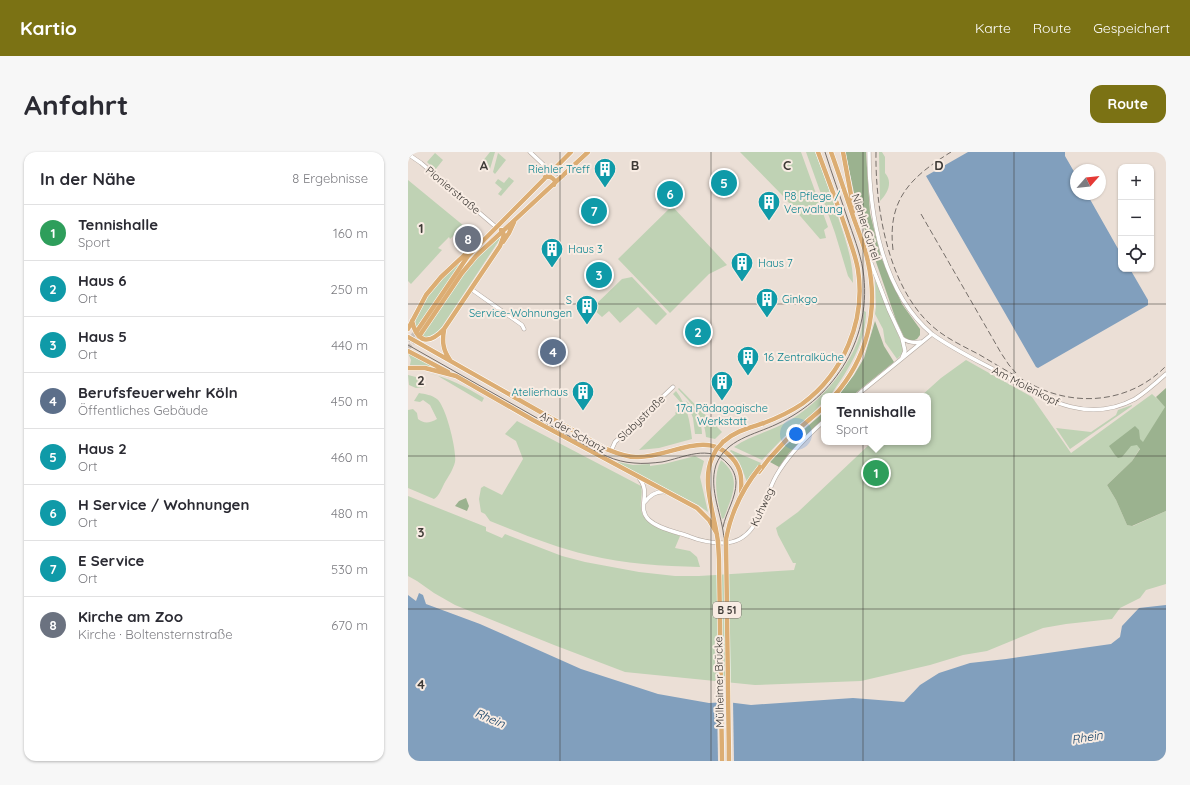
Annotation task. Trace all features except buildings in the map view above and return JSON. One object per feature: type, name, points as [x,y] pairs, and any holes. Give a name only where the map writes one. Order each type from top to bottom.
[{"type":"main road","points":[[571,152],[468,256],[419,333],[470,263],[483,248],[554,185],[588,152]]},
{"type":"main road","name":"Niehler Gürtel","points":[[714,526],[707,482],[708,468],[716,450],[723,442],[738,432],[786,413],[803,402],[821,387],[845,353],[853,331],[858,304],[858,270],[818,152]]},
{"type":"main road","name":"Niehler Gürtel","points":[[830,152],[863,244],[871,277],[869,320],[862,352],[856,365],[835,393]]},
{"type":"main road","name":"Niehler Gürtel","points":[[830,152],[866,261],[871,300]]},
{"type":"main road","points":[[843,152],[856,224]]},
{"type":"main road","points":[[545,177],[552,178],[555,181],[554,185]]},
{"type":"main road","points":[[412,321],[416,334],[424,339],[433,339],[437,336],[444,329],[509,233],[514,221]]},
{"type":"main road","points":[[496,227],[502,231],[504,235],[500,246]]},
{"type":"main road","points":[[408,329],[422,302],[433,286],[471,248],[484,239]]},
{"type":"main road","name":"B 51","points":[[444,329],[442,338],[444,351],[450,360],[455,364]]},
{"type":"main road","name":"An der Schanz","points":[[408,337],[611,451],[637,457],[650,456],[695,445],[705,444],[716,447],[724,451],[736,462],[743,482],[741,496]]},
{"type":"main road","points":[[408,351],[456,376]]},
{"type":"main road","name":"An der Schanz","points":[[408,368],[425,368],[456,376],[533,420],[697,508],[714,526],[718,542]]},
{"type":"main road","points":[[767,459],[786,437],[821,407]]},
{"type":"main road","points":[[767,459],[788,438],[821,410]]},
{"type":"main road","name":"Mülheimer Brücke","points":[[730,761],[726,539],[734,511],[741,496],[751,478],[767,459]]},
{"type":"main road","name":"Mülheimer Brücke","points":[[730,761],[727,539],[731,523],[750,483],[767,459]]},
{"type":"main road","name":"Mülheimer Brücke","points":[[718,542],[722,761]]},
{"type":"street","points":[[530,152],[552,171],[563,176]]},
{"type":"street","name":"Am Molenkopf","points":[[869,152],[871,192],[882,251],[895,284],[907,308],[924,328],[932,334],[1045,398],[1069,407],[1090,410],[1116,406],[1134,399],[1147,391],[1166,374]]},
{"type":"street","name":"Pionierstraße","points":[[408,154],[421,163],[496,227]]},
{"type":"street","points":[[544,165],[545,177]]},
{"type":"street","points":[[863,244],[888,310],[902,338],[905,352],[902,358]]},
{"type":"street","points":[[470,289],[522,325],[524,329]]},
{"type":"street","points":[[860,393],[932,334]]},
{"type":"street","points":[[902,338],[911,342],[922,342]]},
{"type":"street","name":"Slabystraße","points":[[611,451],[615,442],[673,387]]},
{"type":"street","name":"Kuhweg","points":[[639,478],[644,484],[644,513],[648,520],[658,526],[697,540],[710,543],[732,543],[746,536],[752,530],[767,494],[780,471],[800,444],[821,424]]},
{"type":"street","points":[[644,504],[650,496],[658,492],[666,492]]},
{"type":"green space","points":[[490,152],[495,152],[490,169],[482,162]]},
{"type":"green space","points":[[740,152],[801,152],[828,227],[824,230],[826,238],[820,239],[783,196]]},
{"type":"green space","points":[[806,152],[815,152],[828,186],[849,251],[853,283],[848,276],[835,233]]},
{"type":"green space","points":[[846,152],[866,152],[870,213],[881,257],[902,304],[920,329],[920,335],[917,339],[912,341],[904,337],[896,320],[856,202]]},
{"type":"green space","points":[[879,152],[882,152],[885,157],[885,173],[889,180],[887,191],[880,201]]},
{"type":"green space","points":[[435,153],[443,160],[435,170],[427,162]]},
{"type":"green space","points":[[498,153],[506,160],[495,174],[493,172]]},
{"type":"green space","points":[[509,177],[514,181],[501,196],[498,194],[502,189],[495,183],[498,179],[504,183]]},
{"type":"green space","points":[[408,180],[464,226],[450,239],[449,237],[438,248],[442,250],[411,284],[408,281]]},
{"type":"green space","points":[[672,206],[727,265],[709,274],[670,313],[618,259]]},
{"type":"green space","points":[[500,236],[500,239],[437,334],[427,338],[422,336],[464,274],[475,260]]},
{"type":"green space","points":[[464,256],[463,261],[416,328],[416,319],[419,310],[432,289]]},
{"type":"green space","points":[[632,277],[667,314],[656,325],[638,307],[620,323],[609,311],[602,317],[592,308],[622,279]]},
{"type":"green space","points":[[875,280],[902,344],[903,353],[897,359],[885,342],[883,329],[875,314]]},
{"type":"green space","points":[[864,311],[866,312],[863,334],[850,365],[832,393],[823,393],[840,373],[850,358],[862,327]]},
{"type":"green space","points":[[875,321],[884,346],[894,362],[856,393],[840,393],[854,375],[864,358]]},
{"type":"green space","points":[[408,353],[436,367],[410,365],[411,360]]},
{"type":"green space","points":[[966,360],[1032,397],[1071,453],[1152,394],[1166,407],[1132,461],[1107,485],[1116,500],[1127,525],[1133,526],[1166,511],[1166,584],[1146,590],[1140,598],[1120,608],[1112,619],[1043,628],[987,651],[963,655],[930,665],[861,681],[755,685],[625,672],[455,605],[408,576],[408,496],[486,527],[486,531],[502,538],[505,534],[562,556],[585,562],[639,572],[675,576],[699,576],[794,570],[796,563],[793,563],[778,535],[776,528],[798,512],[869,445],[931,445],[931,393],[924,393],[941,378]]},
{"type":"green space","points":[[408,375],[416,377],[422,376],[425,387],[416,388],[409,385]]},
{"type":"green space","points":[[438,376],[450,380],[484,398],[482,402]]},
{"type":"green space","points":[[679,388],[722,432],[715,439],[706,437],[700,417],[678,389]]},
{"type":"green space","points":[[1166,388],[1166,511],[1132,526],[1127,525],[1116,500],[1107,485],[1132,461],[1140,449],[1137,445],[1131,446],[1122,457],[1118,458],[1109,446],[1135,426],[1139,430],[1140,439],[1143,442],[1165,407],[1156,397]]},
{"type":"green space","points":[[676,391],[683,402],[687,414],[692,439],[659,448],[639,450],[676,414],[675,413],[683,405],[673,394]]},
{"type":"green space","points":[[419,393],[433,397],[440,403],[447,419],[454,448],[455,462],[453,468],[440,493],[434,499],[408,488],[408,410],[413,409],[417,413],[418,419],[423,422],[429,422],[437,419],[430,405],[423,400],[420,402],[414,401]]},
{"type":"green space","points":[[821,395],[821,404],[784,437],[762,460],[734,447],[792,419]]},
{"type":"green space","points":[[686,401],[697,415],[701,424],[702,434],[695,434],[693,418]]},
{"type":"green space","points":[[1132,405],[1070,449],[1056,428],[1091,432],[1116,415],[1118,410]]},
{"type":"green space","points":[[821,415],[821,423],[789,453],[779,467],[770,462],[786,445]]},
{"type":"green space","points":[[517,421],[641,486],[642,514],[650,523],[680,536],[675,548],[690,551],[697,557],[700,567],[644,564],[602,558],[575,552],[550,544],[490,521],[485,514],[481,512],[479,499],[481,488],[484,486],[502,495],[523,459],[516,441],[505,434]]},
{"type":"green space","points":[[731,450],[761,463],[747,482],[739,462],[730,451]]},
{"type":"green space","points":[[695,456],[704,461],[700,477],[708,512],[698,505],[617,463],[633,465],[650,464],[650,466]]},
{"type":"green space","points":[[721,460],[732,473],[734,480],[732,494],[724,518],[722,519],[716,489],[718,467]]},
{"type":"green space","points":[[466,498],[469,506],[467,511],[455,506],[459,501]]},
{"type":"water","points":[[968,152],[1065,152],[1065,156],[1070,165],[1070,200],[1090,200],[1118,249],[1118,272],[1132,272],[1148,300],[1148,305],[1038,368],[1036,367],[926,176]]},
{"type":"water","name":"Rhein","points":[[419,593],[423,595],[426,604],[480,624],[581,669],[658,694],[709,703],[727,702],[751,705],[853,698],[904,702],[920,685],[939,673],[970,663],[1111,644],[1120,637],[1122,626],[1139,608],[1166,605],[1166,761],[408,761],[408,595],[416,601]]},
{"type":"pier","points":[[717,700],[733,701],[734,761],[718,761]]},
{"type":"tunnel","points":[[408,341],[417,331]]},
{"type":"tunnel","points":[[408,348],[420,335]]},
{"type":"tram line","points":[[822,393],[833,381],[846,362],[856,341],[862,318],[865,294],[862,263],[825,152]]},
{"type":"tram line","points":[[408,345],[601,454],[614,459],[627,462],[648,463],[662,462],[687,455],[705,453],[713,454],[721,458],[733,470],[736,483],[736,489],[723,527]]},
{"type":"tram line","points":[[727,761],[724,540],[714,484],[716,465],[721,456],[734,444],[750,435],[777,424],[798,412],[821,394]]},
{"type":"railway","points":[[876,152],[878,197],[887,244],[894,268],[916,309],[942,334],[1041,389],[1057,395],[1074,398],[1091,399],[1123,393],[1139,386],[1166,366]]},
{"type":"railway","points":[[893,250],[892,232],[894,217],[898,203],[905,191],[924,171],[951,152]]},
{"type":"railway","points":[[921,214],[1001,353],[1016,373]]},
{"type":"place","name":"Haus 2","points":[[724,183]]},
{"type":"place","name":"Riehler Treff","points":[[605,188]]},
{"type":"place","name":"H Service / Wohnungen","points":[[670,194]]},
{"type":"place","name":"E Service","points":[[594,211]]},
{"type":"place","name":"P8 Pflege / Verwaltung","points":[[769,222]]},
{"type":"place","name":"Kirche am Zoo","points":[[468,239]]},
{"type":"place","name":"Haus 3","points":[[552,268]]},
{"type":"place","name":"Haus 5","points":[[599,275]]},
{"type":"place","name":"Haus 7","points":[[742,282]]},
{"type":"place","name":"Ginkgo","points":[[767,318]]},
{"type":"place","name":"S Service-Wohnungen","points":[[587,326]]},
{"type":"place","name":"Haus 6","points":[[698,332]]},
{"type":"place","name":"Berufsfeuerwehr Köln","points":[[553,352]]},
{"type":"place","name":"16 Zentralküche","points":[[748,376]]},
{"type":"place","name":"17a Pädagogische Werkstatt","points":[[722,402]]},
{"type":"place","name":"Atelierhaus","points":[[583,412]]},
{"type":"place","name":"Tennishalle","points":[[876,473]]}]
